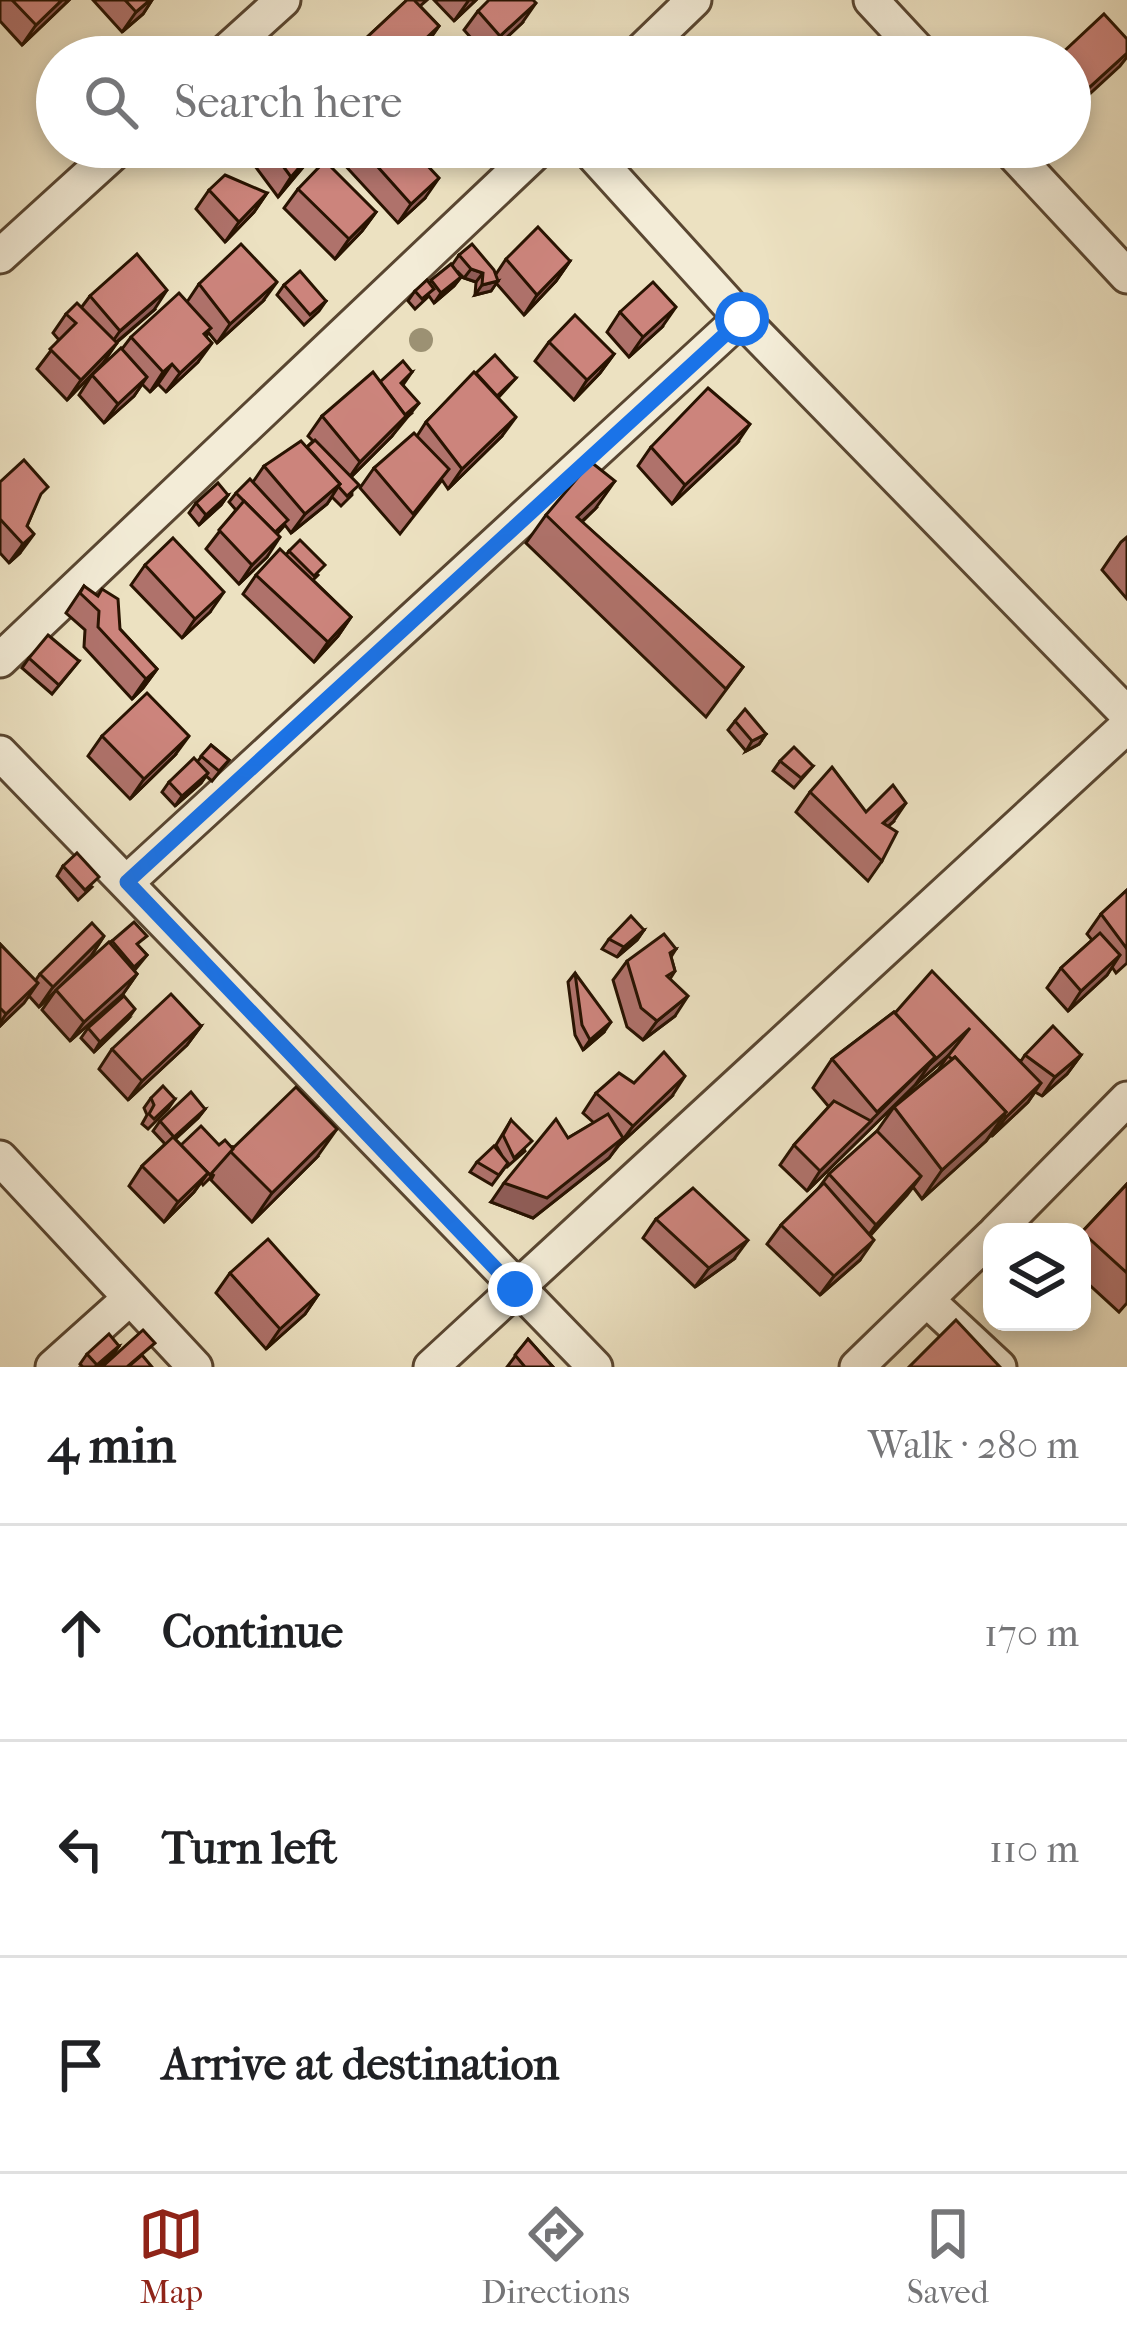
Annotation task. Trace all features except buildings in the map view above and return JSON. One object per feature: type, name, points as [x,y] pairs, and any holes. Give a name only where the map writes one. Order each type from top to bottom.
[{"type":"street","points":[[243,36],[283,0]]},
{"type":"street","points":[[657,36],[694,0]]},
{"type":"street","points":[[871,0],[904,36]]},
{"type":"street","points":[[0,256],[97,168]]},
{"type":"street","points":[[0,660],[519,168]]},
{"type":"street","points":[[605,168],[742,319],[1127,713]]},
{"type":"street","points":[[1027,168],[1127,276]]},
{"type":"street","points":[[127,882],[742,319]]},
{"type":"street","points":[[431,1367],[1127,726]]},
{"type":"street","points":[[0,754],[595,1367]]},
{"type":"street","points":[[1005,1223],[1127,1099]]},
{"type":"street","points":[[0,1158],[195,1367]]},
{"type":"street","points":[[857,1367],[983,1245]]},
{"type":"street","points":[[53,1367],[130,1298]]},
{"type":"street","points":[[928,1301],[999,1367]]},
{"type":"route","points":[[515,1289],[127,882],[742,319]]}]
